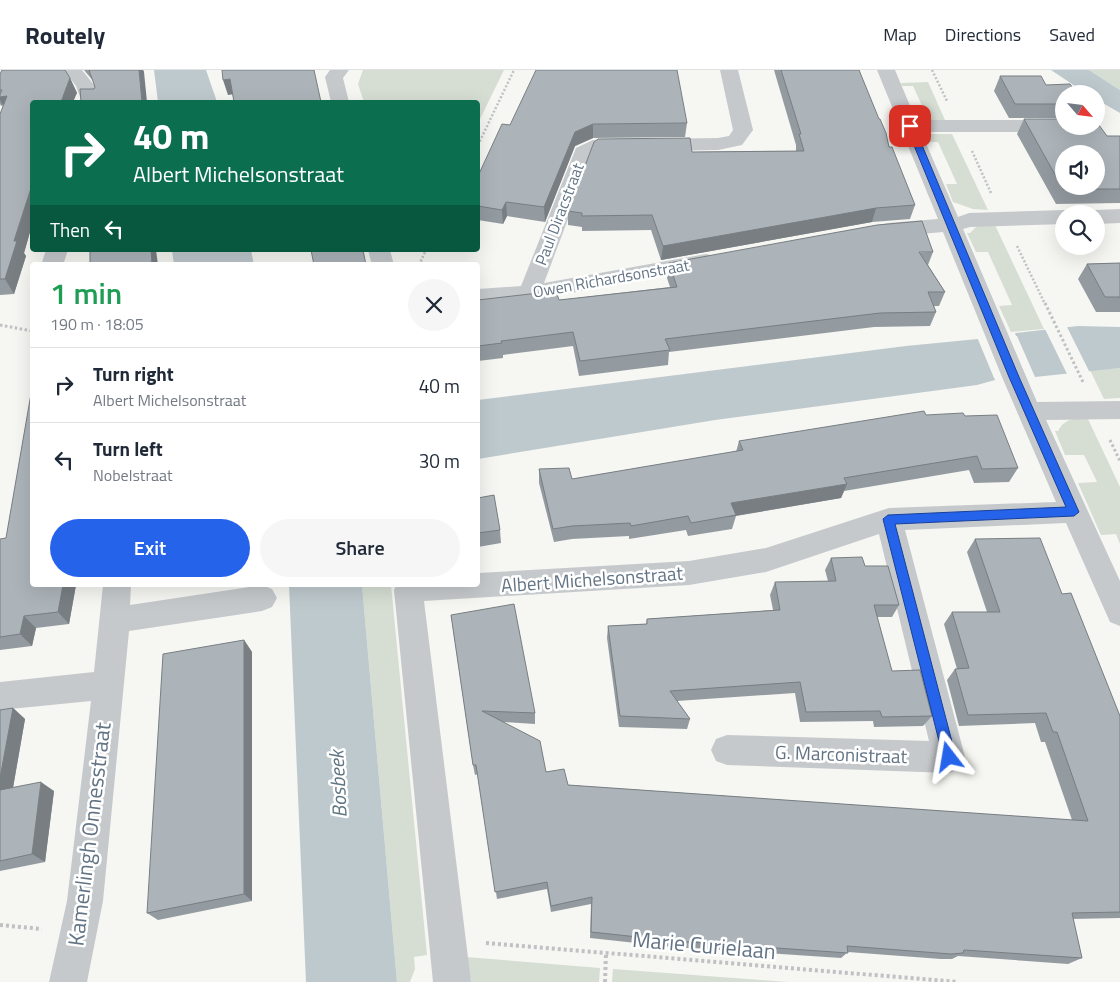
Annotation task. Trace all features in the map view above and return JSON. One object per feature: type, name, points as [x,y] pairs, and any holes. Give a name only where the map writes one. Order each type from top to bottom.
[{"type":"street","points":[[73,70],[85,85],[90,100]]},
{"type":"street","points":[[340,70],[334,77],[340,100]]},
{"type":"street","name":"Paul Diracstraat","points":[[529,293],[583,152],[592,146],[718,144],[735,141],[743,130],[729,70]]},
{"type":"street","points":[[886,70],[1014,377],[1120,613]]},
{"type":"street","points":[[910,126],[1055,126]]},
{"type":"street","points":[[1105,216],[1120,216]]},
{"type":"street","points":[[872,231],[952,225],[969,220],[1055,217]]},
{"type":"street","name":"Owen Richardsonstraat","points":[[480,296],[529,293],[725,258]]},
{"type":"street","points":[[1030,411],[1120,410]]},
{"type":"street","name":"Albert Michelsonstraat","points":[[480,586],[689,573],[766,560],[888,519],[1074,512]]},
{"type":"street","name":"G. Marconistraat","points":[[727,750],[949,757],[888,519]]},
{"type":"street","name":"Kamerlingh Onnesstraat","points":[[68,982],[85,901],[117,587]]},
{"type":"street","name":"Albert Michelsonstraat","points":[[452,982],[408,590],[458,587]]},
{"type":"street","points":[[115,620],[262,598]]},
{"type":"street","points":[[0,696],[107,685]]},
{"type":"path","points":[[480,141],[514,70]]},
{"type":"path","points":[[1051,317],[1082,381]]},
{"type":"path","points":[[0,325],[30,331]]},
{"type":"path","name":"Marie Curielaan","points":[[448,940],[958,982]]},
{"type":"path","points":[[605,982],[606,953]]},
{"type":"shaded area","points":[[363,70],[504,70],[480,119],[480,100],[363,100],[358,84]]},
{"type":"shaded area","points":[[1089,70],[1120,70],[1120,90]]},
{"type":"shaded area","points":[[928,82],[945,120],[917,121],[914,111],[924,110],[913,86],[902,86],[901,83]]},
{"type":"shaded area","points":[[923,134],[952,134],[988,210],[973,209],[953,202],[946,184],[957,184],[938,142],[927,142]]},
{"type":"shaded area","points":[[994,223],[1044,329],[1011,332],[999,306],[1012,305],[988,252],[976,252],[967,233],[970,233],[978,225]]},
{"type":"shaded area","points":[[1120,368],[1120,398],[1104,399],[1090,370]]},
{"type":"shaded area","points":[[1087,417],[1120,487],[1120,544],[1116,534],[1101,535],[1078,483],[1097,482],[1084,455],[1065,455],[1055,431],[1058,431],[1070,420]]},
{"type":"shaded area","points":[[362,587],[391,587],[427,955],[414,957],[415,969],[410,982],[397,982]]},
{"type":"shaded area","points":[[466,957],[600,968],[599,982],[471,982]]},
{"type":"shaded area","points":[[613,969],[788,982],[612,982]]},
{"type":"water","points":[[154,70],[206,70],[216,100],[158,100]]},
{"type":"water","points":[[1051,70],[1089,70],[1120,90],[1120,113],[1105,104],[1105,85],[1074,85]]},
{"type":"water","points":[[172,252],[251,252],[253,262],[174,262]]},
{"type":"water","points":[[1078,326],[1120,327],[1120,368],[1035,377],[1032,373],[993,374],[995,380],[977,385],[715,420],[480,459],[480,400],[906,346],[978,339],[1017,339],[1015,333]]},
{"type":"water","name":"Bosbeek","points":[[289,587],[362,587],[397,982],[306,982]]},
{"type":"pier","points":[[1066,325],[1090,373],[1068,376],[1044,327]]},
{"type":"pier","points":[[1017,336],[1035,377],[996,376],[997,378],[994,378],[977,337]]},
{"type":"building","points":[[2,70],[65,70],[70,78],[62,100],[30,100],[30,191],[14,241],[17,241],[5,279],[0,279],[0,114],[7,96],[0,97],[2,90],[0,90],[0,74]]},
{"type":"building","points":[[89,70],[139,70],[142,100],[81,100],[80,89],[94,89]]},
{"type":"building","points":[[222,70],[314,70],[321,100],[234,100],[230,79],[223,80]]},
{"type":"building","points":[[536,70],[677,70],[687,123],[593,124],[575,132],[544,207],[506,202],[502,210],[480,206],[480,172],[502,124],[510,125]]},
{"type":"building","points":[[781,70],[859,70],[886,133],[889,147],[892,147],[915,205],[876,208],[663,246],[652,215],[582,216],[582,213],[568,211],[594,142],[598,139],[690,138],[692,152],[804,151],[799,134],[801,134]]},
{"type":"building","points":[[1000,76],[1041,76],[1046,85],[1070,84],[1071,85],[1055,85],[1055,104],[1015,104]]},
{"type":"building","points":[[1024,119],[1055,119],[1055,135],[1105,135],[1105,133],[1107,136],[1120,136],[1120,189],[1105,189],[1105,145],[1055,145],[1055,175]]},
{"type":"building","points":[[922,221],[933,252],[919,252],[945,292],[928,292],[936,312],[880,313],[665,339],[670,350],[580,361],[573,332],[501,341],[502,343],[480,346],[480,300],[556,291],[559,300],[677,287],[669,263],[877,225]]},
{"type":"building","points":[[90,252],[151,252],[152,262],[90,262]]},
{"type":"building","points":[[311,252],[363,252],[365,262],[313,262]]},
{"type":"building","points":[[1120,263],[1120,297],[1105,297],[1087,264]]},
{"type":"building","points":[[30,400],[30,587],[63,587],[58,612],[24,616],[20,634],[0,637],[0,539],[6,538]]},
{"type":"building","points":[[924,411],[926,415],[963,413],[965,416],[997,415],[1018,468],[982,469],[977,456],[844,478],[847,484],[731,503],[736,515],[691,523],[688,516],[631,526],[630,523],[572,526],[553,529],[539,469],[569,468],[572,479],[743,450],[739,441]]},
{"type":"building","points":[[494,495],[500,530],[480,533],[480,498]]},
{"type":"building","points":[[1040,538],[1062,594],[1071,593],[1120,716],[1120,912],[1072,913],[1082,958],[964,950],[963,953],[951,954],[847,946],[848,953],[676,941],[591,932],[592,897],[551,906],[547,882],[495,892],[476,765],[473,765],[451,615],[514,604],[535,713],[482,711],[540,741],[546,772],[564,769],[568,785],[1088,821],[1057,732],[1053,732],[1046,713],[968,715],[955,669],[969,668],[952,612],[1000,612],[975,539]]},
{"type":"building","points":[[862,557],[865,566],[888,566],[899,605],[874,605],[892,671],[920,670],[932,716],[882,717],[880,711],[806,712],[800,682],[670,691],[690,719],[620,716],[608,626],[647,624],[647,619],[780,610],[775,582],[836,581],[831,558]]},
{"type":"building","points":[[244,640],[244,894],[147,913],[163,654]]},
{"type":"building","points":[[13,708],[0,778],[0,710]]},
{"type":"building","points":[[41,782],[32,854],[0,861],[0,790]]},
{"type":"route","points":[[910,126],[1014,377],[1074,512],[888,519],[949,757]]}]
